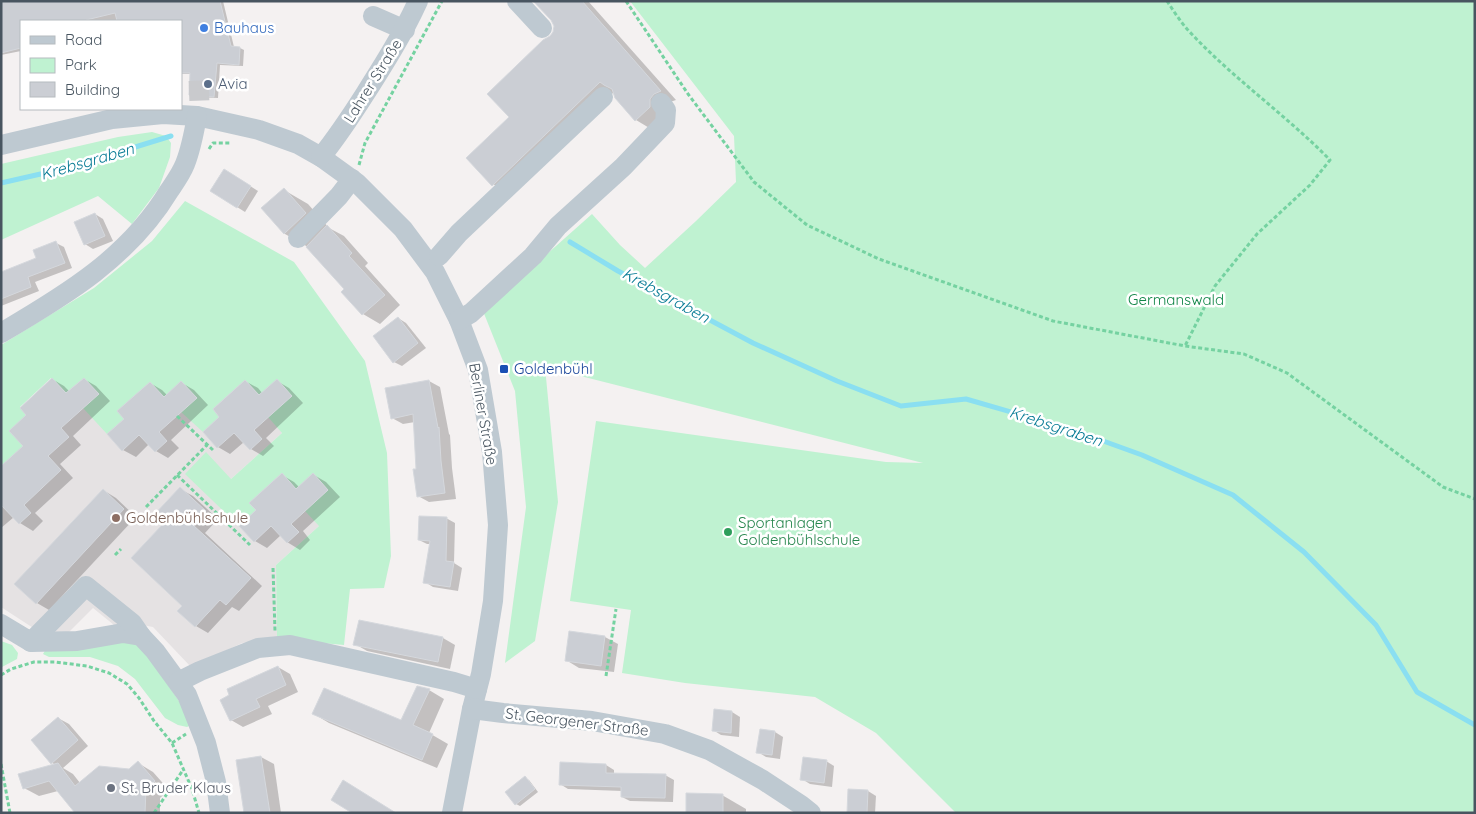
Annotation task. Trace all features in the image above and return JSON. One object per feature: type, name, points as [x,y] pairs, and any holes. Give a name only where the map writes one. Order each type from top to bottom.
[{"type":"street","name":"Lahrer Straße","points":[[321,157],[349,120],[404,30],[418,1]]},
{"type":"street","points":[[516,1],[542,28]]},
{"type":"street","points":[[373,16],[404,30]]},
{"type":"street","points":[[439,256],[520,183],[582,123],[603,97]]},
{"type":"street","points":[[459,320],[471,313],[532,256],[558,226],[623,167],[666,122],[666,110],[661,103]]},
{"type":"street","name":"Berliner Straße","points":[[1,145],[112,119],[163,114],[197,116],[259,130],[298,144],[321,157],[355,172],[357,183],[403,229],[435,272],[459,320],[478,370],[492,452],[498,526],[493,601],[452,813]]},
{"type":"street","points":[[1,333],[59,299],[100,268],[138,234],[160,206],[184,167],[191,148],[197,116]]},
{"type":"street","points":[[298,238],[339,196],[355,172]]},
{"type":"street","points":[[31,642],[86,586],[132,623],[187,695],[206,744],[216,782],[220,813]]},
{"type":"street","points":[[1,624],[31,642],[77,641],[123,633],[141,636]]},
{"type":"street","points":[[178,682],[200,671],[258,648],[290,645],[454,682],[477,690]]},
{"type":"street","name":"St. Georgener Straße","points":[[472,709],[592,722],[665,734],[709,750],[763,780],[811,813]]},
{"type":"path","points":[[355,172],[365,143],[442,1]]},
{"type":"path","points":[[626,1],[688,94],[754,182],[807,225],[879,259],[1053,321],[1185,346],[1244,354],[1287,372],[1443,486],[1475,499]]},
{"type":"path","points":[[1167,1],[1186,28],[1240,81],[1308,137],[1330,160],[1310,185],[1257,234],[1215,286],[1185,346]]},
{"type":"path","points":[[177,416],[214,451]]},
{"type":"path","points":[[146,506],[207,445]]},
{"type":"path","points":[[177,475],[250,545]]},
{"type":"path","points":[[115,555],[121,549]]},
{"type":"path","points":[[273,568],[275,647]]},
{"type":"path","points":[[606,676],[616,609]]},
{"type":"path","points":[[1,675],[12,669],[34,662],[55,662],[87,666],[109,673],[127,684],[140,698],[154,721],[172,743],[192,789],[199,813]]},
{"type":"path","points":[[1,764],[10,813]]},
{"type":"path","points":[[154,813],[183,769]]},
{"type":"shaded area","name":"Goldenbühlschule","points":[[52,378],[66,393],[84,378],[117,411],[150,382],[181,381],[197,398],[213,409],[245,380],[259,395],[282,433],[231,479],[249,503],[313,473],[328,490],[319,526],[276,565],[277,639],[242,643],[191,667],[153,627],[132,623],[114,625],[93,608],[68,633],[44,635],[1,607],[1,466],[9,431],[20,408]]},
{"type":"green space","name":"Germanswald","points":[[630,1],[1475,1],[1475,813],[956,813],[876,733],[815,697],[685,683],[622,673],[631,610],[570,601],[596,421],[886,462],[923,463],[545,367],[558,502],[535,641],[505,663],[526,507],[515,391],[483,311],[592,214],[620,245],[645,268],[736,182],[734,136]]},
{"type":"green space","points":[[152,132],[166,136],[171,143],[170,157],[159,188],[132,224],[98,196],[1,240],[1,164],[118,137]]},
{"type":"green space","points":[[185,201],[294,262],[365,361],[387,453],[391,556],[384,588],[350,589],[344,645],[277,639],[276,565],[319,526],[305,511],[328,490],[313,473],[296,489],[282,473],[250,503],[256,510],[239,526],[185,474],[206,452],[231,479],[282,433],[268,417],[259,395],[245,380],[213,409],[219,417],[203,432],[181,412],[196,398],[182,382],[164,397],[150,382],[118,411],[124,419],[107,434],[83,408],[98,394],[84,378],[66,393],[51,378],[20,407],[26,415],[24,446],[1,466],[1,345],[94,288],[152,241]]},
{"type":"green space","points":[[1,641],[12,645],[18,653],[17,659],[2,667]]},
{"type":"green space","points":[[127,641],[140,644],[194,723],[187,727],[178,725],[165,718],[135,679],[118,666],[90,657],[49,657],[43,654],[46,649]]},
{"type":"building","name":"Bauhaus","points":[[1,1],[220,1],[231,46],[240,47],[239,65],[217,63],[214,97],[189,95],[190,73],[182,73],[182,20],[117,20],[115,13],[86,20],[20,20],[20,48],[1,53]]},
{"type":"building","points":[[533,1],[582,1],[661,91],[654,94],[650,99],[650,107],[635,121],[615,98],[612,89],[600,82],[492,186],[466,158],[509,117],[487,94],[553,32],[554,26],[551,20]]},
{"type":"building","points":[[224,169],[251,186],[237,208],[210,191]]},
{"type":"building","points":[[284,188],[306,213],[284,234],[261,208]]},
{"type":"building","points":[[95,213],[105,236],[84,245],[74,222]]},
{"type":"building","points":[[327,225],[352,253],[349,256],[385,295],[362,315],[341,292],[344,289],[306,247]]},
{"type":"building","points":[[56,241],[65,263],[28,277],[31,287],[1,299],[1,272],[36,258],[33,250]]},
{"type":"building","points":[[398,317],[418,343],[393,363],[373,336]]},
{"type":"building","points":[[52,378],[66,393],[84,378],[99,394],[61,428],[69,437],[48,456],[61,470],[24,505],[31,513],[19,524],[1,505],[1,466],[23,446],[9,431],[26,415],[20,408]]},
{"type":"building","points":[[277,379],[292,396],[254,430],[262,439],[250,450],[234,433],[217,448],[203,432],[219,417],[213,409],[245,380],[259,395]]},
{"type":"building","points":[[429,380],[439,427],[445,493],[417,497],[413,469],[416,469],[413,414],[391,419],[385,388]]},
{"type":"building","points":[[181,381],[197,398],[159,432],[167,441],[155,452],[139,435],[122,451],[107,434],[124,419],[117,411],[150,382],[164,397]]},
{"type":"building","points":[[282,473],[296,489],[313,473],[328,490],[291,524],[299,532],[287,543],[271,526],[254,542],[239,526],[256,510],[249,503]]},
{"type":"building","points":[[180,487],[206,511],[193,525],[251,578],[226,605],[220,600],[195,627],[177,611],[182,606],[131,558],[162,525],[152,517]]},
{"type":"building","points":[[103,489],[124,509],[36,604],[14,584]]},
{"type":"building","points":[[419,516],[447,517],[446,561],[454,562],[450,587],[423,583],[430,541],[418,540]]},
{"type":"building","points":[[359,620],[443,637],[438,662],[353,645]]},
{"type":"building","points":[[569,631],[605,636],[601,666],[565,661]]},
{"type":"building","points":[[278,666],[286,685],[256,699],[260,707],[230,721],[220,700],[229,695],[227,689]]},
{"type":"building","points":[[417,686],[430,689],[413,725],[433,734],[422,760],[312,714],[324,688],[401,720]]},
{"type":"building","points":[[714,709],[732,711],[731,733],[712,731]]},
{"type":"building","points":[[58,717],[78,740],[51,764],[31,740]]},
{"type":"building","points":[[760,729],[775,731],[772,755],[756,753]]},
{"type":"building","points":[[261,756],[270,813],[244,813],[236,760]]},
{"type":"building","points":[[803,757],[827,760],[824,783],[800,780]]},
{"type":"building","name":"St. Bruder Klaus","points":[[138,761],[155,781],[146,789],[145,813],[75,813],[49,781],[23,789],[18,774],[58,763],[75,786],[99,766],[129,769]]},
{"type":"building","points":[[560,762],[606,764],[606,773],[666,774],[665,798],[621,797],[621,787],[559,785]]},
{"type":"building","points":[[525,776],[535,789],[515,805],[505,792]]},
{"type":"building","points":[[343,780],[396,813],[352,813],[331,800]]},
{"type":"building","points":[[848,789],[868,790],[867,813],[847,813]]},
{"type":"building","points":[[686,793],[723,794],[723,813],[686,813]]},
{"type":"waterway","name":"Krebsgraben","points":[[1,183],[67,168],[171,136]]},
{"type":"waterway","name":"Krebsgraben","points":[[570,242],[618,271],[753,343],[837,381],[901,406],[966,399],[1070,429],[1142,455],[1233,495],[1304,552],[1376,625],[1417,692],[1475,725]]},
{"type":"tunnel","points":[[189,91],[215,90]]},
{"type":"place","name":"Bauhaus","points":[[204,28]]},
{"type":"place","name":"Avia","points":[[208,84]]},
{"type":"place","name":"Goldenbühl","points":[[504,369]]},
{"type":"place","name":"Goldenbühlschule","points":[[116,518]]},
{"type":"place","name":"Sportanlagen Goldenbühlschule","points":[[728,532]]},
{"type":"place","name":"St. Bruder Klaus","points":[[111,788]]}]
